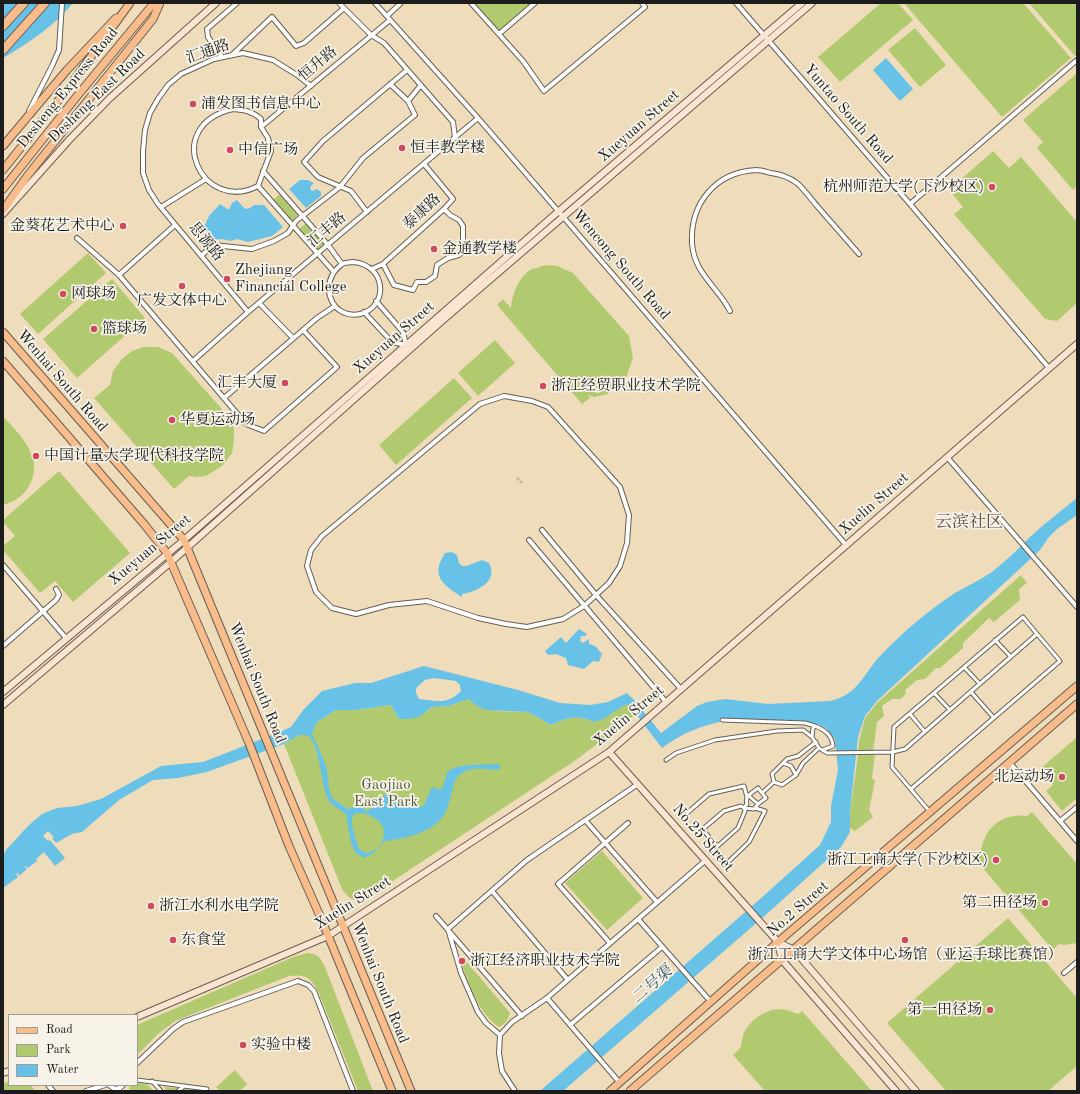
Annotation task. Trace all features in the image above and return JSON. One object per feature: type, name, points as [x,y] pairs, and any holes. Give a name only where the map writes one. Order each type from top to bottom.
[{"type":"highway","points":[[3,26],[24,3]]},
{"type":"highway","points":[[3,50],[45,3]]},
{"type":"main road","name":"Desheng East Road","points":[[3,170],[69,87],[130,3]]},
{"type":"main road","points":[[3,146],[67,70],[130,3]]},
{"type":"main road","name":"Desheng Express Road","points":[[3,189],[154,3]]},
{"type":"main road","points":[[3,210],[28,176],[153,19],[160,3]]},
{"type":"main road","name":"Desheng East Road","points":[[3,214],[70,139],[110,98],[216,3]]},
{"type":"main road","name":"Xueyuan Street","points":[[3,692],[184,540],[559,212],[767,38],[802,3]]},
{"type":"main road","points":[[3,705],[171,562],[443,320],[564,217],[767,38],[812,3]]},
{"type":"main road","name":"Wenhai South Road","points":[[3,332],[184,540],[411,1091]]},
{"type":"main road","name":"Xuelin Street","points":[[138,1017],[328,936],[609,752],[1077,344]]},
{"type":"main road","name":"Wenhai South Road","points":[[3,361],[144,524],[167,553],[255,759],[289,846],[392,1091]]},
{"type":"main road","name":"No.2 Street","points":[[610,1091],[778,942],[1077,686]]},
{"type":"main road","name":"No.2 Street","points":[[630,1091],[1077,704]]},
{"type":"main road","name":"No.25 Street","points":[[609,752],[778,942],[794,950],[916,1091]]},
{"type":"main road","points":[[778,942],[782,960],[896,1091]]},
{"type":"street","points":[[24,120],[60,50],[62,3]]},
{"type":"street","points":[[222,57],[208,37],[206,29],[237,3]]},
{"type":"street","points":[[339,3],[371,35],[384,43],[453,122],[455,138]]},
{"type":"street","name":"Wencong South Road","points":[[375,3],[478,118],[846,545]]},
{"type":"street","points":[[387,16],[401,3]]},
{"type":"street","points":[[471,3],[523,61],[544,91],[645,7],[642,3]]},
{"type":"street","points":[[499,34],[535,3]]},
{"type":"street","name":"Yuntao South Road","points":[[736,3],[910,204],[1049,368]]},
{"type":"street","points":[[232,55],[272,17],[296,46],[304,43],[344,9]]},
{"type":"street","name":"恒升路","points":[[261,128],[390,20]]},
{"type":"street","name":"汇通路","points":[[175,224],[149,190],[143,173],[145,130],[150,113],[168,86],[181,74],[197,66],[222,57],[243,53],[273,60],[297,74],[311,86]]},
{"type":"street","points":[[910,204],[1077,60]]},
{"type":"street","points":[[366,212],[351,191],[318,177],[304,162],[323,141],[407,70]]},
{"type":"street","points":[[201,256],[212,245],[252,249],[274,241],[288,233],[296,221],[340,187],[363,158],[414,115],[408,101],[390,84]]},
{"type":"street","points":[[408,101],[421,85]]},
{"type":"street","points":[[233,109],[255,114],[261,119],[261,128],[268,138],[271,151],[263,171],[258,186],[251,189],[229,191],[218,188],[206,179],[195,160],[194,149],[196,136],[204,123],[219,113],[233,109]]},
{"type":"street","name":"汇丰路","points":[[193,361],[248,312],[478,118]]},
{"type":"street","name":"泰康路","points":[[372,269],[383,264],[444,209],[452,199],[424,164]]},
{"type":"street","points":[[730,311],[727,304],[707,280],[698,265],[692,243],[694,218],[701,201],[715,184],[734,174],[758,170],[780,174],[796,182],[859,254]]},
{"type":"street","points":[[263,171],[328,245],[342,264]]},
{"type":"street","points":[[161,207],[206,179]]},
{"type":"street","points":[[258,186],[334,272]]},
{"type":"street","points":[[383,264],[394,285],[413,290],[417,282],[426,282],[435,276],[437,265],[448,258],[459,255],[463,251],[463,226],[458,220],[450,216],[444,209]]},
{"type":"street","points":[[119,276],[175,224]]},
{"type":"street","name":"思源路","points":[[175,224],[248,312]]},
{"type":"street","points":[[77,238],[119,276],[246,424],[264,431],[337,367],[303,330]]},
{"type":"street","points":[[360,263],[372,269],[380,283],[380,291],[374,306],[364,312],[352,314],[344,312],[335,306],[329,294],[328,286],[334,272],[342,264],[360,263]]},
{"type":"street","points":[[364,312],[392,342],[406,345],[403,332],[376,301]]},
{"type":"street","points":[[259,303],[293,338]]},
{"type":"street","points":[[224,398],[317,318],[335,306]]},
{"type":"street","points":[[504,396],[532,401],[548,408],[620,487],[629,515],[627,543],[620,566],[609,583],[584,606],[563,619],[527,627],[478,618],[427,601],[389,605],[356,614],[332,608],[316,592],[307,566],[311,550],[322,536],[480,404],[504,396]]},
{"type":"street","points":[[947,457],[1077,607]]},
{"type":"street","points":[[542,530],[596,595],[681,689]]},
{"type":"street","points":[[530,540],[666,702]]},
{"type":"street","points":[[3,565],[66,638]]},
{"type":"street","points":[[3,646],[56,600],[59,594],[56,589]]},
{"type":"street","points":[[911,790],[1060,661],[1023,617],[894,727],[892,768],[911,790],[930,812]]},
{"type":"street","points":[[666,760],[676,753],[715,740],[740,735],[777,731],[803,730],[812,737],[820,749],[827,753],[892,752],[905,749],[1037,634]]},
{"type":"street","points":[[995,640],[1011,657]]},
{"type":"street","points":[[964,667],[980,684]]},
{"type":"street","points":[[971,692],[994,718]]},
{"type":"street","points":[[934,693],[950,710]]},
{"type":"street","points":[[910,714],[926,732]]},
{"type":"street","points":[[722,720],[805,724],[815,726],[829,735],[833,741],[833,746],[820,749],[803,763],[796,774],[782,785],[774,782]]},
{"type":"street","points":[[812,737],[813,728],[815,726]]},
{"type":"street","points":[[774,782],[772,774],[787,759],[798,756],[816,742]]},
{"type":"street","points":[[783,763],[791,766],[796,774]]},
{"type":"street","points":[[1010,763],[1077,840]]},
{"type":"street","points":[[762,793],[774,782]]},
{"type":"street","points":[[448,929],[527,860],[638,784]]},
{"type":"street","points":[[686,814],[709,794],[744,786],[748,796],[758,804]]},
{"type":"street","points":[[711,852],[738,828],[745,811],[744,808],[747,804],[746,800],[748,796],[758,788],[766,798],[755,808]]},
{"type":"street","points":[[698,834],[724,811],[741,806],[744,808],[755,808],[765,811],[749,842],[725,865]]},
{"type":"street","points":[[1060,821],[1077,807]]},
{"type":"street","points":[[585,820],[657,902]]},
{"type":"street","points":[[610,943],[558,884],[628,823]]},
{"type":"street","points":[[703,830],[717,846]]},
{"type":"street","points":[[515,1091],[502,1071],[499,1053],[500,1035],[512,1022],[547,998],[706,860]]},
{"type":"street","points":[[492,891],[568,980]]},
{"type":"street","points":[[436,916],[522,1016]]},
{"type":"street","points":[[638,919],[711,1002]]},
{"type":"street","points":[[448,929],[460,973],[478,1012],[486,1023],[500,1035]]},
{"type":"street","points":[[570,1025],[662,946]]},
{"type":"street","points":[[1064,973],[1077,962]]},
{"type":"street","points":[[138,1062],[173,1029],[183,1022],[298,981],[308,985],[314,992],[353,1091]]},
{"type":"street","points":[[547,998],[620,1083]]},
{"type":"street","points":[[138,1080],[207,1089]]},
{"type":"street","points":[[152,1081],[160,1091]]},
{"type":"street","points":[[86,1091],[102,1086]]},
{"type":"street","points":[[110,1086],[115,1089],[122,1086]]},
{"type":"street","points":[[178,1091],[184,1086]]},
{"type":"street","points":[[198,1091],[202,1088]]},
{"type":"green space","points":[[475,3],[531,3],[499,31]]},
{"type":"green space","points":[[881,3],[898,3],[913,20],[840,82],[818,57]]},
{"type":"green space","points":[[904,3],[1023,3],[1071,58],[1002,117]]},
{"type":"green space","points":[[1029,3],[1077,3],[1077,54],[1075,56]]},
{"type":"green space","points":[[915,28],[946,65],[920,87],[888,50]]},
{"type":"green space","points":[[1077,73],[1077,186],[1073,190],[1037,148],[1043,142],[1023,120]]},
{"type":"green space","points":[[993,151],[1009,168],[1021,157],[1077,222],[1077,303],[1057,321],[1045,319],[954,214],[963,207],[949,190]]},
{"type":"green space","points":[[280,194],[298,215],[291,221],[273,200]]},
{"type":"green space","points":[[306,223],[324,244],[317,250],[299,229]]},
{"type":"green space","name":"网球场","points":[[88,253],[106,273],[38,334],[20,314]]},
{"type":"green space","points":[[545,265],[557,266],[573,273],[629,336],[633,358],[625,380],[608,394],[594,397],[588,395],[590,398],[582,404],[497,305],[503,299],[511,308],[515,291],[523,276],[532,269]]},
{"type":"green space","name":"篮球场","points":[[112,279],[145,318],[77,378],[43,339]]},
{"type":"green space","points":[[495,340],[515,363],[478,396],[458,373]]},
{"type":"green space","name":"华夏运动场","points":[[144,347],[158,347],[172,353],[228,416],[234,429],[232,453],[222,466],[206,476],[189,476],[174,489],[94,398],[110,385],[113,371],[122,359],[132,351]]},
{"type":"green space","points":[[454,378],[472,398],[396,465],[379,445]]},
{"type":"green space","points":[[3,416],[28,446],[32,454],[34,472],[26,491],[12,502],[3,505]]},
{"type":"green space","points":[[59,471],[130,553],[73,602],[55,581],[40,593],[3,550],[3,546],[15,536],[3,520]]},
{"type":"green space","points":[[1021,575],[1027,583],[1019,589],[1020,600],[994,622],[989,618],[963,643],[963,648],[940,668],[936,668],[925,679],[917,680],[905,690],[906,693],[901,699],[892,699],[882,706],[884,716],[877,722],[873,751],[858,752],[859,741],[865,718],[878,702]]},
{"type":"green space","name":"Gaojiao East Park","points":[[468,699],[477,706],[495,711],[528,712],[550,725],[572,718],[582,718],[594,722],[603,719],[626,703],[636,714],[576,760],[370,896],[361,900],[354,900],[342,889],[284,744],[336,710],[356,710],[391,705],[399,719],[426,712],[432,707],[449,706]]},
{"type":"green space","name":"北运动场","points":[[1077,737],[1077,798],[1062,811],[1046,791],[1053,785],[1040,769]]},
{"type":"green space","points":[[875,754],[872,778],[875,781],[869,810],[873,817],[855,831],[850,828],[850,812],[858,755]]},
{"type":"green space","name":"第二田径场","points":[[1032,812],[1077,864],[1077,943],[1064,945],[1059,944],[1053,950],[975,859],[978,857],[991,828],[1001,820],[1013,816],[1027,816]]},
{"type":"green space","points":[[602,851],[643,898],[607,930],[565,883]]},
{"type":"green space","name":"第一田径场","points":[[1008,918],[1077,998],[1077,1066],[1048,1091],[946,1091],[887,1023]]},
{"type":"green space","points":[[307,953],[314,954],[322,961],[373,1091],[358,1091],[318,991],[310,980],[303,976],[289,976],[175,1021],[158,1034],[138,1054],[138,1025],[293,957]]},
{"type":"green space","points":[[466,961],[510,1013],[503,1025],[499,1027],[492,1021],[486,1015],[476,999],[462,965]]},
{"type":"green space","points":[[778,1009],[787,1010],[798,1014],[802,1011],[871,1090],[765,1091],[733,1055],[740,1048],[745,1031],[752,1021],[762,1014]]},
{"type":"green space","points":[[235,1070],[247,1084],[240,1091],[220,1091],[216,1087]]},
{"type":"green space","points":[[8,1082],[8,1086],[32,1086],[35,1091],[3,1091],[3,1084]]},
{"type":"green space","points":[[138,1083],[147,1084],[154,1091],[135,1091],[129,1089],[130,1086],[138,1086]]},
{"type":"green space","points":[[164,1087],[199,1090],[167,1091]]},
{"type":"water","points":[[3,3],[73,3],[41,34],[3,58]]},
{"type":"water","points":[[886,58],[913,89],[900,101],[873,70]]},
{"type":"water","points":[[300,180],[308,180],[314,183],[310,189],[312,191],[317,189],[321,192],[321,196],[306,208],[289,189]]},
{"type":"water","points":[[237,200],[246,209],[254,205],[264,205],[283,227],[272,236],[248,242],[237,239],[231,241],[222,239],[213,240],[207,237],[204,227],[209,216],[220,204],[229,210],[232,203]]},
{"type":"water","points":[[1077,498],[1077,515],[1057,529],[1040,550],[877,701],[865,716],[858,737],[850,812],[850,832],[841,847],[769,912],[563,1091],[540,1091],[820,845],[831,822],[831,806],[838,770],[835,739],[826,728],[817,724],[724,721],[692,731],[676,738],[662,748],[636,714],[626,704],[603,719],[594,722],[582,718],[572,718],[550,725],[528,712],[486,710],[477,706],[468,699],[449,706],[432,707],[419,717],[408,719],[399,719],[391,705],[356,710],[336,710],[316,723],[312,734],[327,770],[329,789],[332,798],[348,809],[360,804],[367,812],[379,802],[378,800],[389,792],[397,802],[400,799],[423,807],[432,787],[441,790],[448,772],[452,769],[472,765],[500,764],[500,769],[472,769],[462,773],[455,781],[447,810],[439,821],[418,834],[386,841],[382,843],[374,853],[364,858],[355,852],[351,843],[346,814],[330,803],[326,795],[318,756],[312,740],[308,736],[299,735],[284,744],[207,772],[178,778],[153,780],[119,800],[82,832],[72,834],[56,843],[52,838],[54,837],[48,831],[43,836],[48,841],[50,840],[65,858],[55,866],[44,852],[36,859],[37,861],[28,868],[26,866],[25,867],[27,869],[19,876],[18,873],[16,874],[18,877],[3,888],[3,856],[6,850],[28,826],[42,814],[57,808],[77,806],[101,799],[161,766],[203,762],[280,732],[291,727],[304,709],[322,691],[355,683],[371,683],[424,666],[518,690],[560,703],[590,705],[608,702],[627,693],[661,733],[697,706],[707,702],[726,699],[768,704],[830,701],[840,698],[848,694],[860,682],[882,654],[917,621],[955,593],[992,572],[1047,522]],"holes":[[[434,678],[456,681],[460,685],[461,691],[451,698],[442,701],[419,699],[416,693],[416,688],[425,680]],[[358,813],[372,816],[382,826],[384,834],[382,841],[378,848],[372,852],[365,852],[360,849],[356,840],[352,821],[353,815]]]},
{"type":"water","points":[[452,552],[457,555],[459,563],[462,566],[467,566],[482,560],[489,563],[491,575],[489,580],[480,588],[462,594],[462,597],[449,588],[441,579],[439,568],[445,553]]},
{"type":"water","points":[[579,629],[587,634],[585,636],[581,636],[580,641],[583,643],[589,639],[589,644],[595,646],[602,654],[599,662],[593,661],[584,669],[568,665],[566,658],[556,654],[548,655],[545,651],[561,637],[566,643]]},
{"type":"tunnel","points":[[517,478],[522,483]]},
{"type":"place","name":"浦发图书信息中心","points":[[193,104]]},
{"type":"place","name":"恒丰教学楼","points":[[402,148]]},
{"type":"place","name":"中信广场","points":[[230,150]]},
{"type":"place","name":"杭州师范大学(下沙校区)","points":[[992,187]]},
{"type":"place","name":"金葵花艺术中心","points":[[123,226]]},
{"type":"place","name":"金通教学楼","points":[[434,249]]},
{"type":"place","name":"Zhejiang Financial College","points":[[227,279]]},
{"type":"place","name":"广发文体中心","points":[[182,286]]},
{"type":"place","name":"网球场","points":[[63,294]]},
{"type":"place","name":"篮球场","points":[[94,329]]},
{"type":"place","name":"汇丰大厦","points":[[285,383]]},
{"type":"place","name":"浙江经贸职业技术学院","points":[[543,386]]},
{"type":"place","name":"华夏运动场","points":[[172,420]]},
{"type":"place","name":"中国计量大学现代科技学院","points":[[36,456]]},
{"type":"place","name":"北运动场","points":[[1062,777]]},
{"type":"place","name":"浙江工商大学(下沙校区)","points":[[996,860]]},
{"type":"place","name":"第二田径场","points":[[1045,903]]},
{"type":"place","name":"浙江水利水电学院","points":[[151,906]]},
{"type":"place","name":"东食堂","points":[[173,940]]},
{"type":"place","name":"浙江工商大学文体中心场馆（亚运手球比赛馆）","points":[[905,940]]},
{"type":"place","name":"浙江经济职业技术学院","points":[[462,961]]},
{"type":"place","name":"第一田径场","points":[[990,1010]]},
{"type":"place","name":"实验中楼","points":[[243,1045]]},
{"type":"district","name":"云滨社区","points":[[969,523]]},
{"type":"water label","name":"二号渠","points":[[652,985]]}]
